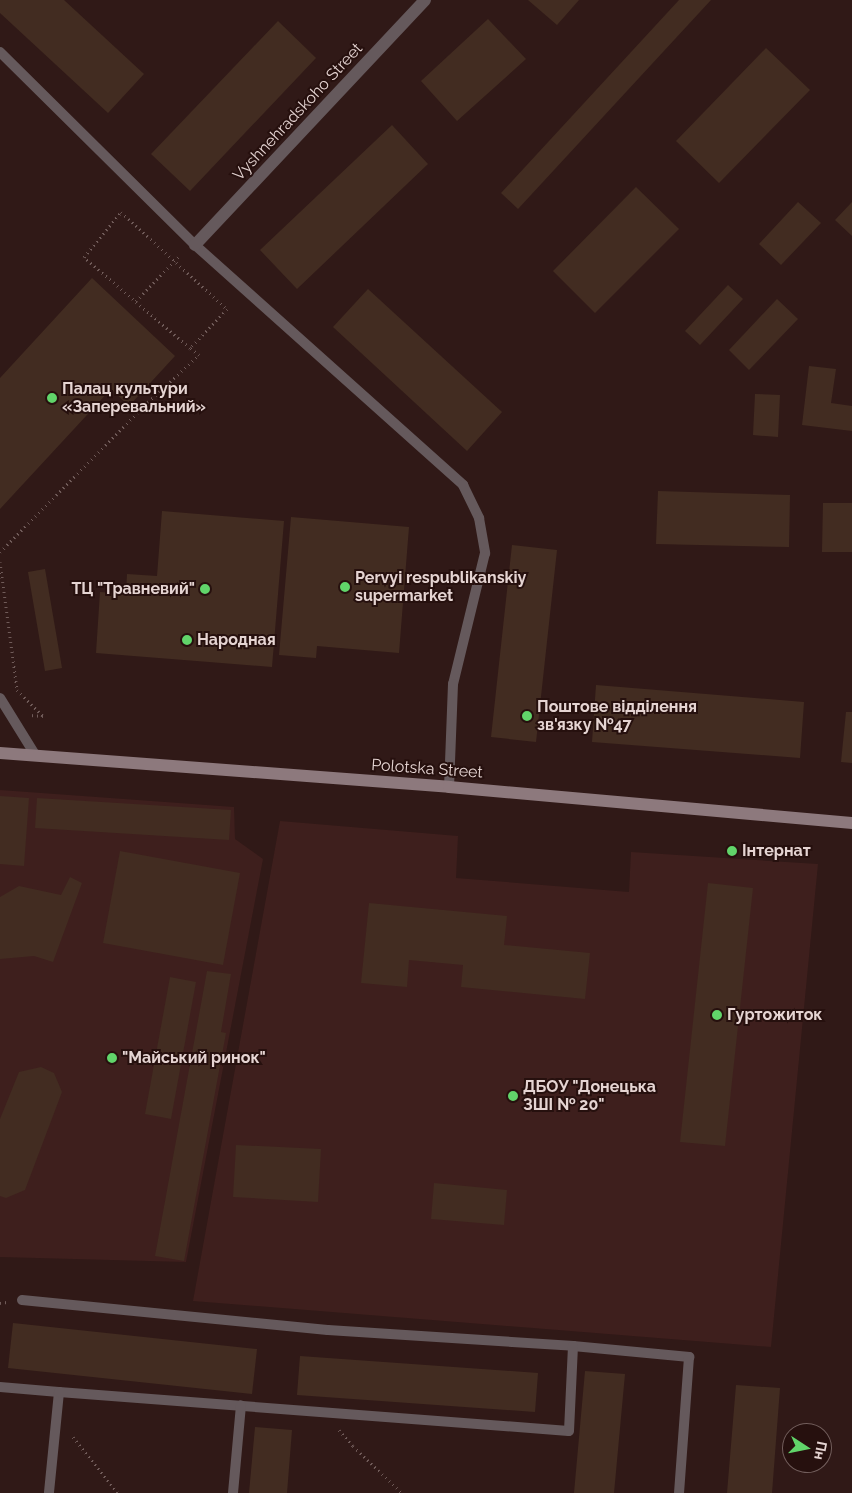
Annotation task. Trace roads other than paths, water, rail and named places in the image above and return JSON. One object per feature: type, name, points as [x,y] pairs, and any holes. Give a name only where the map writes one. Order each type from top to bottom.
[{"type":"main road","name":"Polotska Street","points":[[0,753],[450,787],[852,823]]},
{"type":"street","name":"Vyshnehradskoho Street","points":[[195,245],[425,0]]},
{"type":"lane","points":[[0,52],[195,245],[463,485],[479,518],[485,553],[453,684],[450,787]]},
{"type":"lane","points":[[0,698],[36,756]]},
{"type":"lane","points":[[22,1300],[328,1330],[572,1346],[689,1356],[679,1493]]},
{"type":"lane","points":[[0,1386],[569,1431],[572,1346]]},
{"type":"lane","points":[[49,1493],[58,1392]]},
{"type":"lane","points":[[234,1493],[241,1405]]},
{"type":"place","name":"Палац культури «Заперевальний»","points":[[52,398]]},
{"type":"place","name":"Pervyi respublikanskiy supermarket","points":[[345,587]]},
{"type":"place","name":"ТЦ \"Травневий\"","points":[[205,589]]},
{"type":"place","name":"Народная","points":[[187,640]]},
{"type":"place","name":"Поштове відділення зв'язку №47","points":[[527,716]]},
{"type":"place","name":"Інтернат","points":[[732,851]]},
{"type":"place","name":"Гуртожиток","points":[[717,1015]]},
{"type":"place","name":"\"Майський ринок\"","points":[[112,1058]]},
{"type":"place","name":"ДБОУ \"Донецька ЗШІ № 20\"","points":[[513,1096]]}]
